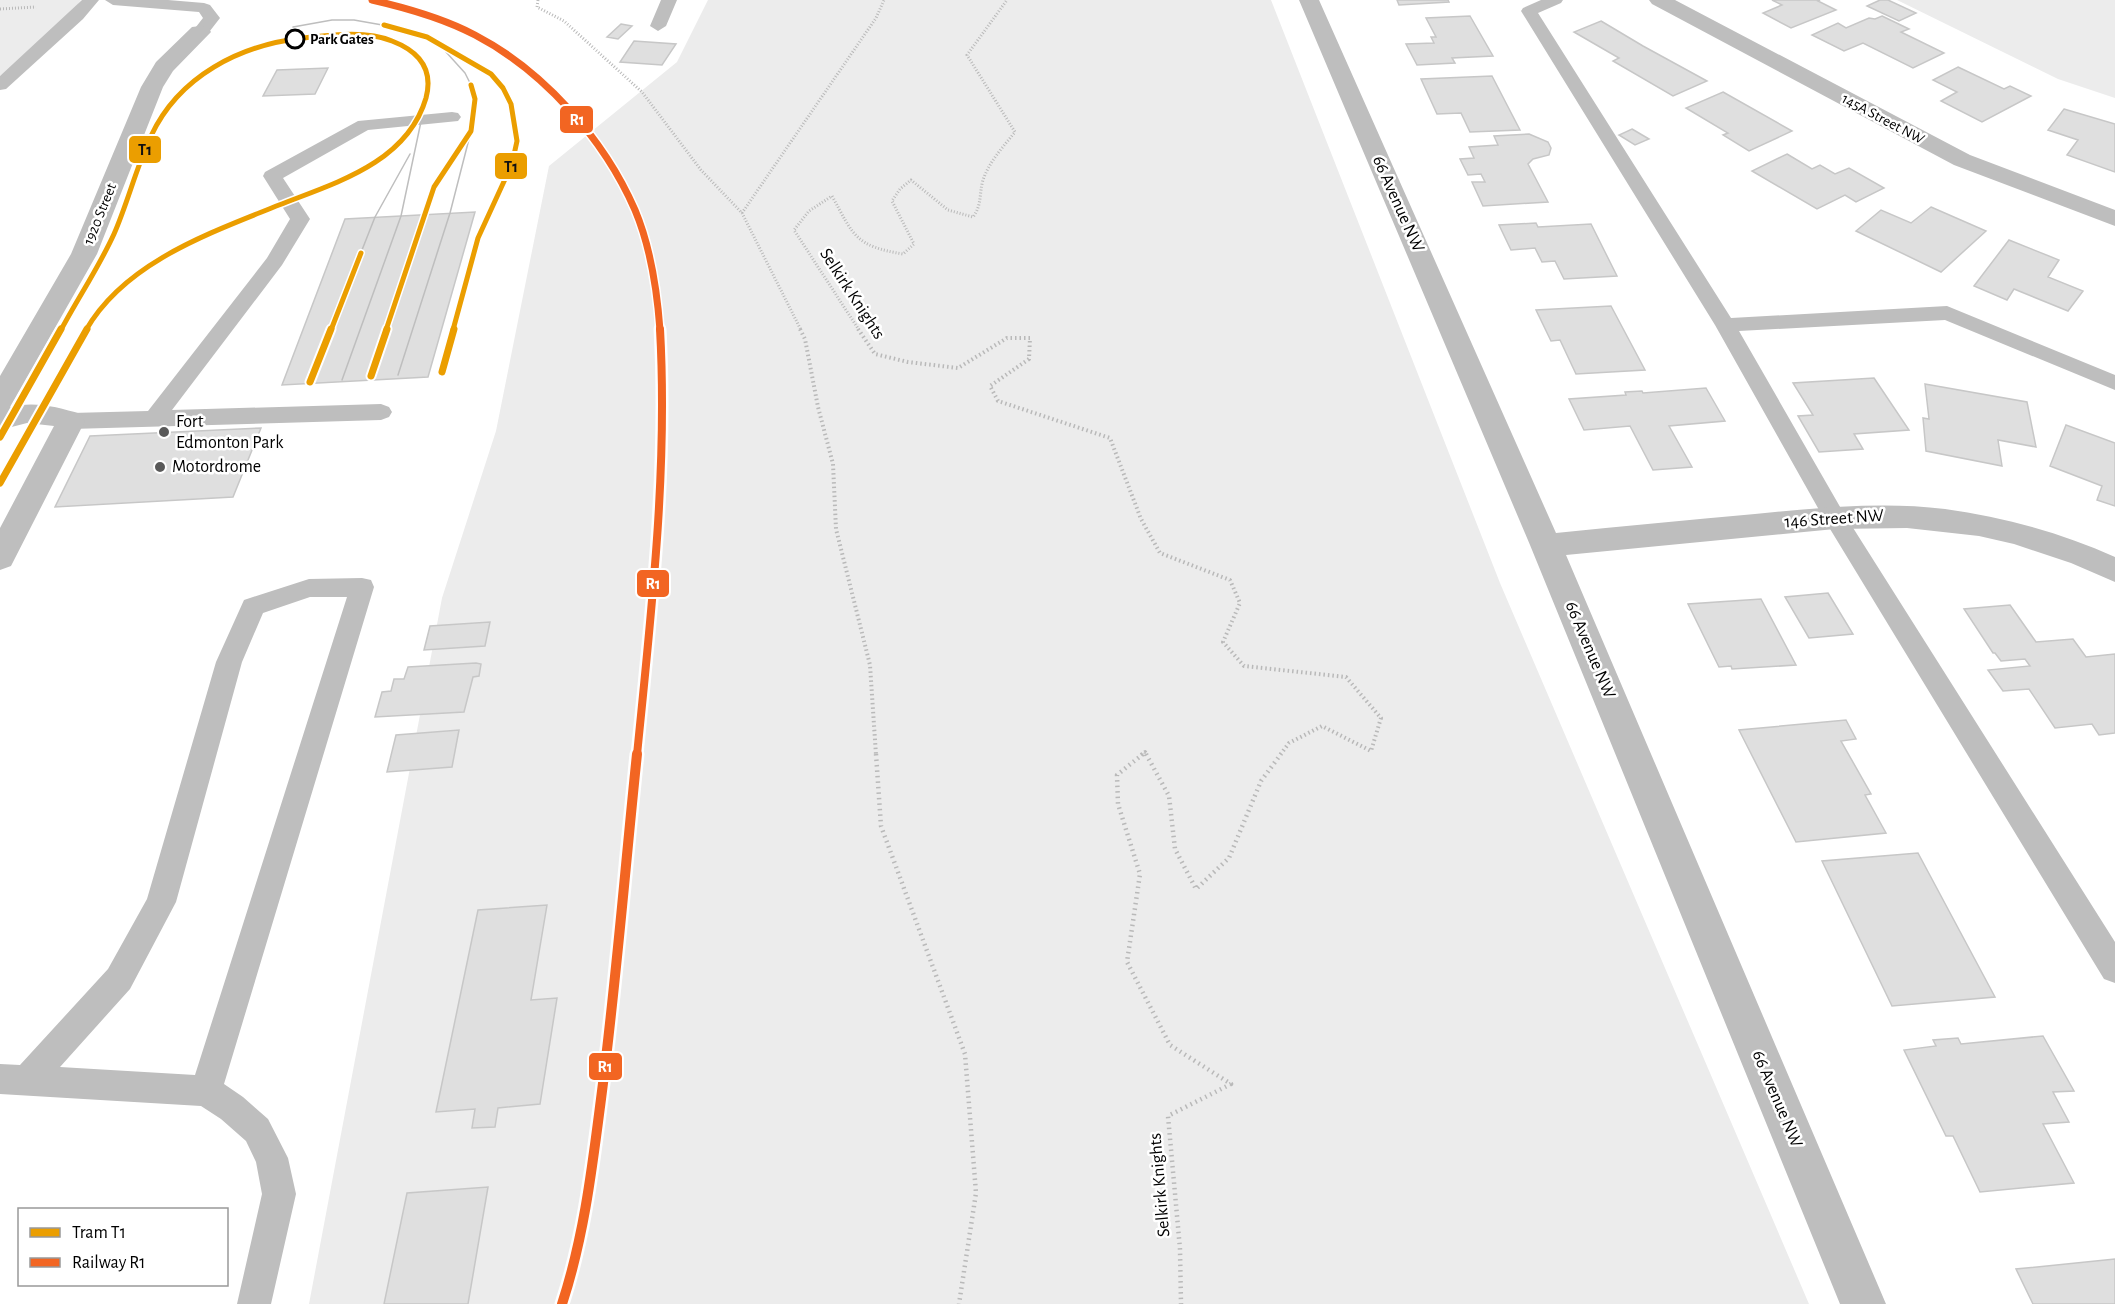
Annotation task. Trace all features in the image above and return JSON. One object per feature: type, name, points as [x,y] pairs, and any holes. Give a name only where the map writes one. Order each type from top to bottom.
[{"type":"street","name":"66 Avenue NW","points":[[1309,0],[1546,545],[1863,1304]]},
{"type":"street","name":"145A Street NW","points":[[1659,0],[1962,160],[2115,219]]},
{"type":"street","name":"1920 Street","points":[[0,400],[84,254],[152,87],[164,67],[200,32]]},
{"type":"street","points":[[0,420],[14,414],[39,412],[71,421],[0,558]]},
{"type":"street","name":"146 Street NW","points":[[1546,545],[1835,518],[1876,515],[1919,516],[2010,531],[2057,546],[2115,570]]},
{"type":"lane","points":[[0,85],[77,16],[91,0]]},
{"type":"lane","points":[[113,0],[204,8],[212,18],[200,32]]},
{"type":"lane","points":[[658,26],[669,0]]},
{"type":"lane","points":[[1555,0],[1529,11],[1725,325],[1835,518],[2115,969]]},
{"type":"lane","points":[[154,419],[275,261],[300,219],[272,176],[364,125],[452,117]]},
{"type":"lane","points":[[1725,325],[1947,313],[2115,383]]},
{"type":"lane","points":[[71,421],[381,412]]},
{"type":"lane","points":[[13,1079],[119,979],[161,902],[229,662],[254,607],[309,588],[362,587],[206,1091]]},
{"type":"lane","points":[[13,1079],[206,1091],[232,1108],[257,1130],[272,1158],[279,1194],[254,1304]]},
{"type":"path","points":[[538,0],[537,7],[564,21],[642,92],[701,170],[742,213],[805,339],[818,407],[833,464],[836,529],[870,665],[881,826],[965,1054],[976,1193],[959,1304]]},
{"type":"path","points":[[742,213],[876,18],[884,0]]},
{"type":"path","name":"Selkirk Knights","points":[[1007,0],[967,55],[1015,132],[992,161],[983,183],[981,208],[974,216],[953,213],[936,202],[923,185],[911,180],[900,189],[892,201],[914,244],[903,254],[876,250],[857,241],[832,196],[809,211],[794,230],[875,354],[908,362],[958,368],[1007,338],[1030,338],[1029,359],[990,386],[998,401],[1110,438],[1141,519],[1160,553],[1230,580],[1240,603],[1223,642],[1244,666],[1346,677],[1381,718],[1371,752],[1322,726],[1289,743],[1261,781],[1229,858],[1196,889],[1175,849],[1169,796],[1145,752],[1117,775],[1118,804],[1140,874],[1127,962],[1170,1045],[1231,1084],[1168,1116],[1180,1249],[1181,1304]]},
{"type":"shaded area","points":[[0,0],[81,0],[54,35],[0,76]]},
{"type":"shaded area","points":[[708,0],[1271,0],[1500,583],[1809,1304],[309,1304],[442,598],[496,431],[549,166],[677,62]]},
{"type":"shaded area","points":[[1897,0],[2115,0],[2115,98],[2058,79]]},
{"type":"building","points":[[1397,0],[1448,0],[1449,2],[1399,5]]},
{"type":"building","points":[[1772,0],[1820,0],[1818,1],[1836,10],[1791,28],[1763,13],[1782,5]]},
{"type":"building","points":[[1880,0],[1888,0],[1916,13],[1899,21],[1867,6]]},
{"type":"building","points":[[1470,16],[1493,56],[1452,58],[1455,63],[1417,65],[1406,44],[1434,43],[1431,37],[1436,37],[1426,18]]},
{"type":"building","points":[[1882,16],[1909,29],[1901,32],[1944,53],[1913,68],[1863,43],[1844,51],[1812,35],[1838,23],[1846,28],[1869,18],[1875,19]]},
{"type":"building","points":[[1601,21],[1707,81],[1673,96],[1613,61],[1619,58],[1574,32]]},
{"type":"building","points":[[621,24],[632,26],[618,39],[607,37]]},
{"type":"building","points":[[634,41],[676,44],[662,65],[620,62]]},
{"type":"building","points":[[1958,67],[2004,89],[2010,86],[2031,96],[1982,122],[1941,101],[1957,92],[1933,80]]},
{"type":"building","points":[[328,68],[315,94],[263,96],[277,70]]},
{"type":"building","points":[[1492,76],[1520,130],[1470,132],[1461,113],[1437,114],[1421,79]]},
{"type":"building","points":[[1723,92],[1792,131],[1749,151],[1723,135],[1728,133],[1686,108]]},
{"type":"building","points":[[2064,109],[2115,124],[2115,172],[2067,155],[2078,140],[2048,130]]},
{"type":"building","points":[[1632,129],[1649,139],[1635,145],[1619,135]]},
{"type":"building","points":[[1529,134],[1548,142],[1551,148],[1549,155],[1533,159],[1528,164],[1548,202],[1483,206],[1472,182],[1485,182],[1481,174],[1468,175],[1460,159],[1474,158],[1469,147],[1498,145],[1494,136]]},
{"type":"building","points":[[1787,154],[1812,169],[1820,165],[1835,174],[1849,168],[1884,188],[1856,202],[1845,195],[1817,209],[1752,171]]},
{"type":"building","points":[[1931,207],[1986,231],[1941,272],[1856,231],[1881,210],[1911,223]]},
{"type":"building","points":[[475,212],[428,377],[282,385],[345,219]]},
{"type":"building","points":[[1536,223],[1538,227],[1591,224],[1617,276],[1564,279],[1555,261],[1542,262],[1535,248],[1511,250],[1499,225]]},
{"type":"building","points":[[2009,240],[2059,260],[2048,277],[2083,291],[2068,311],[2014,289],[2007,300],[1974,286]]},
{"type":"building","points":[[1611,306],[1645,370],[1576,374],[1560,340],[1551,341],[1536,310]]},
{"type":"building","points":[[1874,378],[1909,430],[1854,434],[1863,449],[1819,452],[1798,416],[1813,415],[1793,383]]},
{"type":"building","points":[[1925,384],[2027,402],[2036,447],[1998,440],[2002,466],[1926,451],[1923,418],[1929,419]]},
{"type":"building","points":[[1706,388],[1725,421],[1669,426],[1692,467],[1653,470],[1630,426],[1584,430],[1569,399],[1626,395],[1625,392],[1642,391],[1643,393]]},
{"type":"building","points":[[2066,425],[2115,443],[2115,506],[2097,500],[2102,486],[2050,466]]},
{"type":"building","name":"Motordrome","points":[[261,428],[233,497],[55,507],[90,436]]},
{"type":"building","points":[[1828,593],[1853,634],[1809,638],[1785,597]]},
{"type":"building","points":[[1761,599],[1796,665],[1732,669],[1731,666],[1719,667],[1688,604]]},
{"type":"building","points":[[2010,605],[2036,642],[2073,639],[2086,657],[2115,654],[2115,733],[2099,735],[2092,724],[2055,728],[2029,689],[2003,691],[1988,670],[2030,666],[2025,659],[2001,661],[1993,653],[1964,609]]},
{"type":"building","points":[[490,622],[485,646],[424,650],[430,626]]},
{"type":"building","points":[[481,664],[479,676],[473,677],[464,712],[375,717],[382,692],[391,691],[394,679],[404,679],[408,667]]},
{"type":"building","points":[[1846,720],[1856,739],[1841,741],[1871,794],[1865,795],[1886,833],[1796,842],[1739,730]]},
{"type":"building","points":[[459,730],[452,767],[387,772],[396,735]]},
{"type":"building","points":[[1918,853],[1995,997],[1892,1006],[1822,861]]},
{"type":"building","points":[[547,905],[531,1000],[557,998],[540,1104],[498,1108],[495,1127],[472,1128],[475,1109],[436,1112],[478,910]]},
{"type":"building","points":[[2043,1036],[2074,1091],[2053,1092],[2069,1122],[2043,1124],[2074,1183],[1980,1192],[1953,1136],[1946,1136],[1904,1050],[1936,1046],[1933,1040],[1958,1038],[1961,1044]]},
{"type":"building","points":[[488,1187],[468,1304],[384,1304],[407,1193]]},
{"type":"building","points":[[2115,1259],[2115,1304],[2033,1304],[2016,1269]]},
{"type":"tram line","points":[[293,27],[332,20],[354,20],[405,29],[427,37],[491,74],[503,88],[511,104],[517,141],[512,164],[478,238],[442,372]]},
{"type":"tram line","name":"T1","points":[[384,25],[427,37],[491,74],[503,88],[511,104],[517,141],[512,164],[478,238],[442,372]]},
{"type":"tram line","name":"T1","points":[[0,437],[108,246],[152,133],[170,106],[193,82],[214,66],[230,58],[274,43],[329,36],[359,35],[387,39],[410,48],[424,64],[427,94],[415,122],[392,150],[368,167],[343,180],[194,241],[144,270],[120,288],[98,309],[0,483]]},
{"type":"tram line","points":[[371,376],[434,187],[471,131],[475,99],[471,85],[465,73],[446,52]]},
{"type":"tram line","name":"T1","points":[[371,376],[434,187],[471,131],[475,99],[471,85]]},
{"type":"tram line","points":[[342,380],[401,216],[426,98]]},
{"type":"tram line","points":[[398,375],[450,213],[469,139]]},
{"type":"tram line","points":[[310,382],[375,217],[410,154]]},
{"type":"tram line","name":"T1","points":[[310,382],[361,253]]},
{"type":"rail line","name":"R1","points":[[372,0],[426,14],[476,35],[524,67],[569,110],[607,160],[623,186],[644,237],[656,289],[660,339],[661,419],[658,518],[650,616],[612,1008],[593,1168],[581,1241],[562,1304]]},
{"type":"place","name":"Park Gates","points":[[295,39]]},
{"type":"place","name":"Fort Edmonton Park","points":[[164,432]]},
{"type":"place","name":"Motordrome","points":[[160,467]]}]
